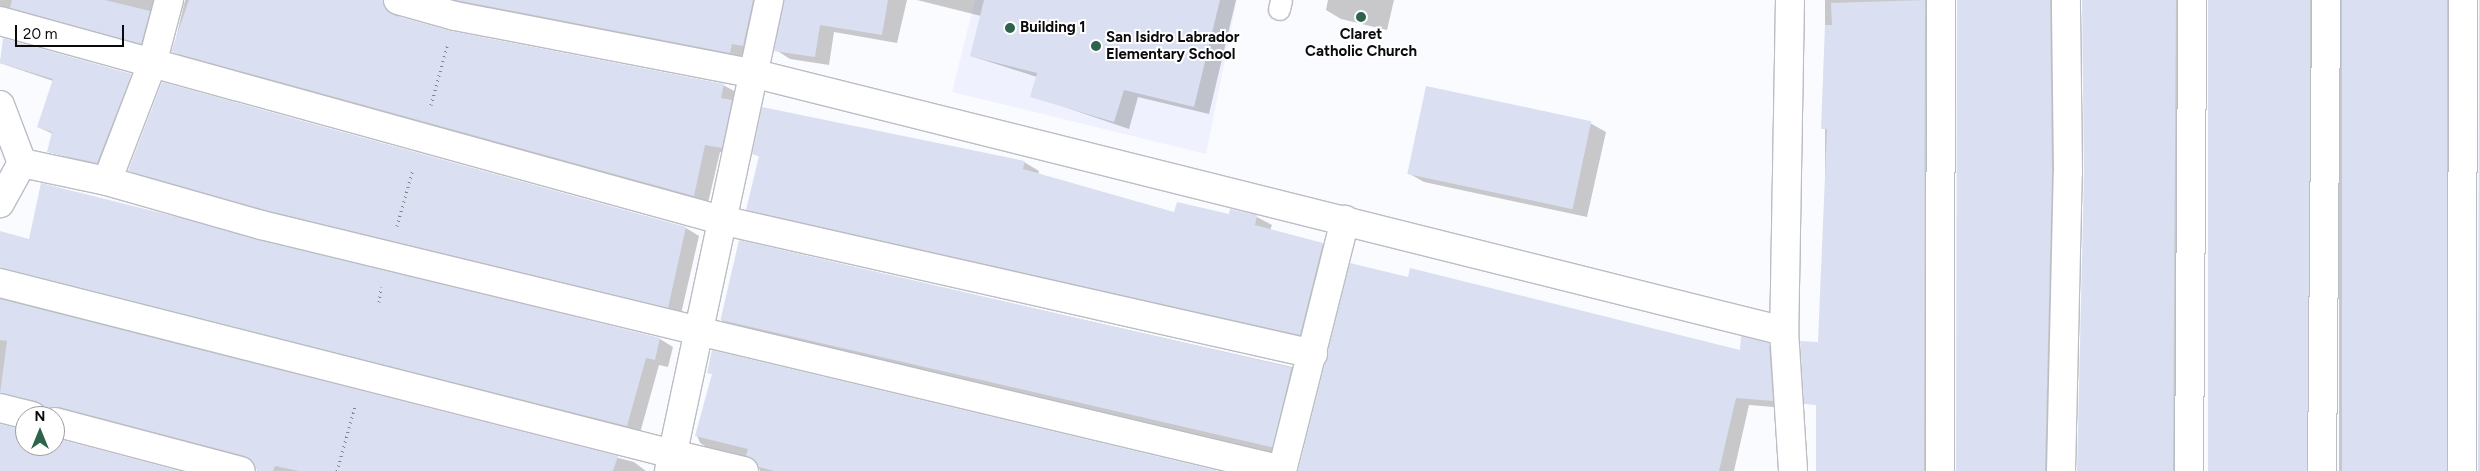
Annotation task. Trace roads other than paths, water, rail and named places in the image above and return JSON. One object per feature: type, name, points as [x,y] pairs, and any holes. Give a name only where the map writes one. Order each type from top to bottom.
[{"type":"street","points":[[107,181],[152,64],[169,0]]},
{"type":"street","points":[[398,0],[455,16],[756,74],[1784,331]]},
{"type":"street","points":[[671,462],[721,220],[756,74],[769,0]]},
{"type":"street","points":[[1790,0],[1784,331],[1793,471]]},
{"type":"street","points":[[1940,471],[1941,0]]},
{"type":"street","points":[[2061,471],[2068,173],[2066,0]]},
{"type":"street","points":[[2189,471],[2192,0]]},
{"type":"street","points":[[2322,471],[2326,0]]},
{"type":"street","points":[[2462,471],[2463,0]]},
{"type":"street","points":[[0,20],[152,64],[721,220],[1313,354]]},
{"type":"street","points":[[0,105],[22,163],[0,203]]},
{"type":"street","points":[[22,163],[107,181],[261,224],[1282,471],[1313,354],[1345,220]]},
{"type":"street","points":[[0,284],[364,374],[671,462],[744,471]]},
{"type":"street","points":[[0,408],[15,412]]},
{"type":"street","points":[[65,425],[241,471]]},
{"type":"place","name":"Claret Catholic Church","points":[[1361,17]]},
{"type":"place","name":"Building 1","points":[[1010,28]]},
{"type":"place","name":"San Isidro Labrador Elementary School","points":[[1096,46]]}]
